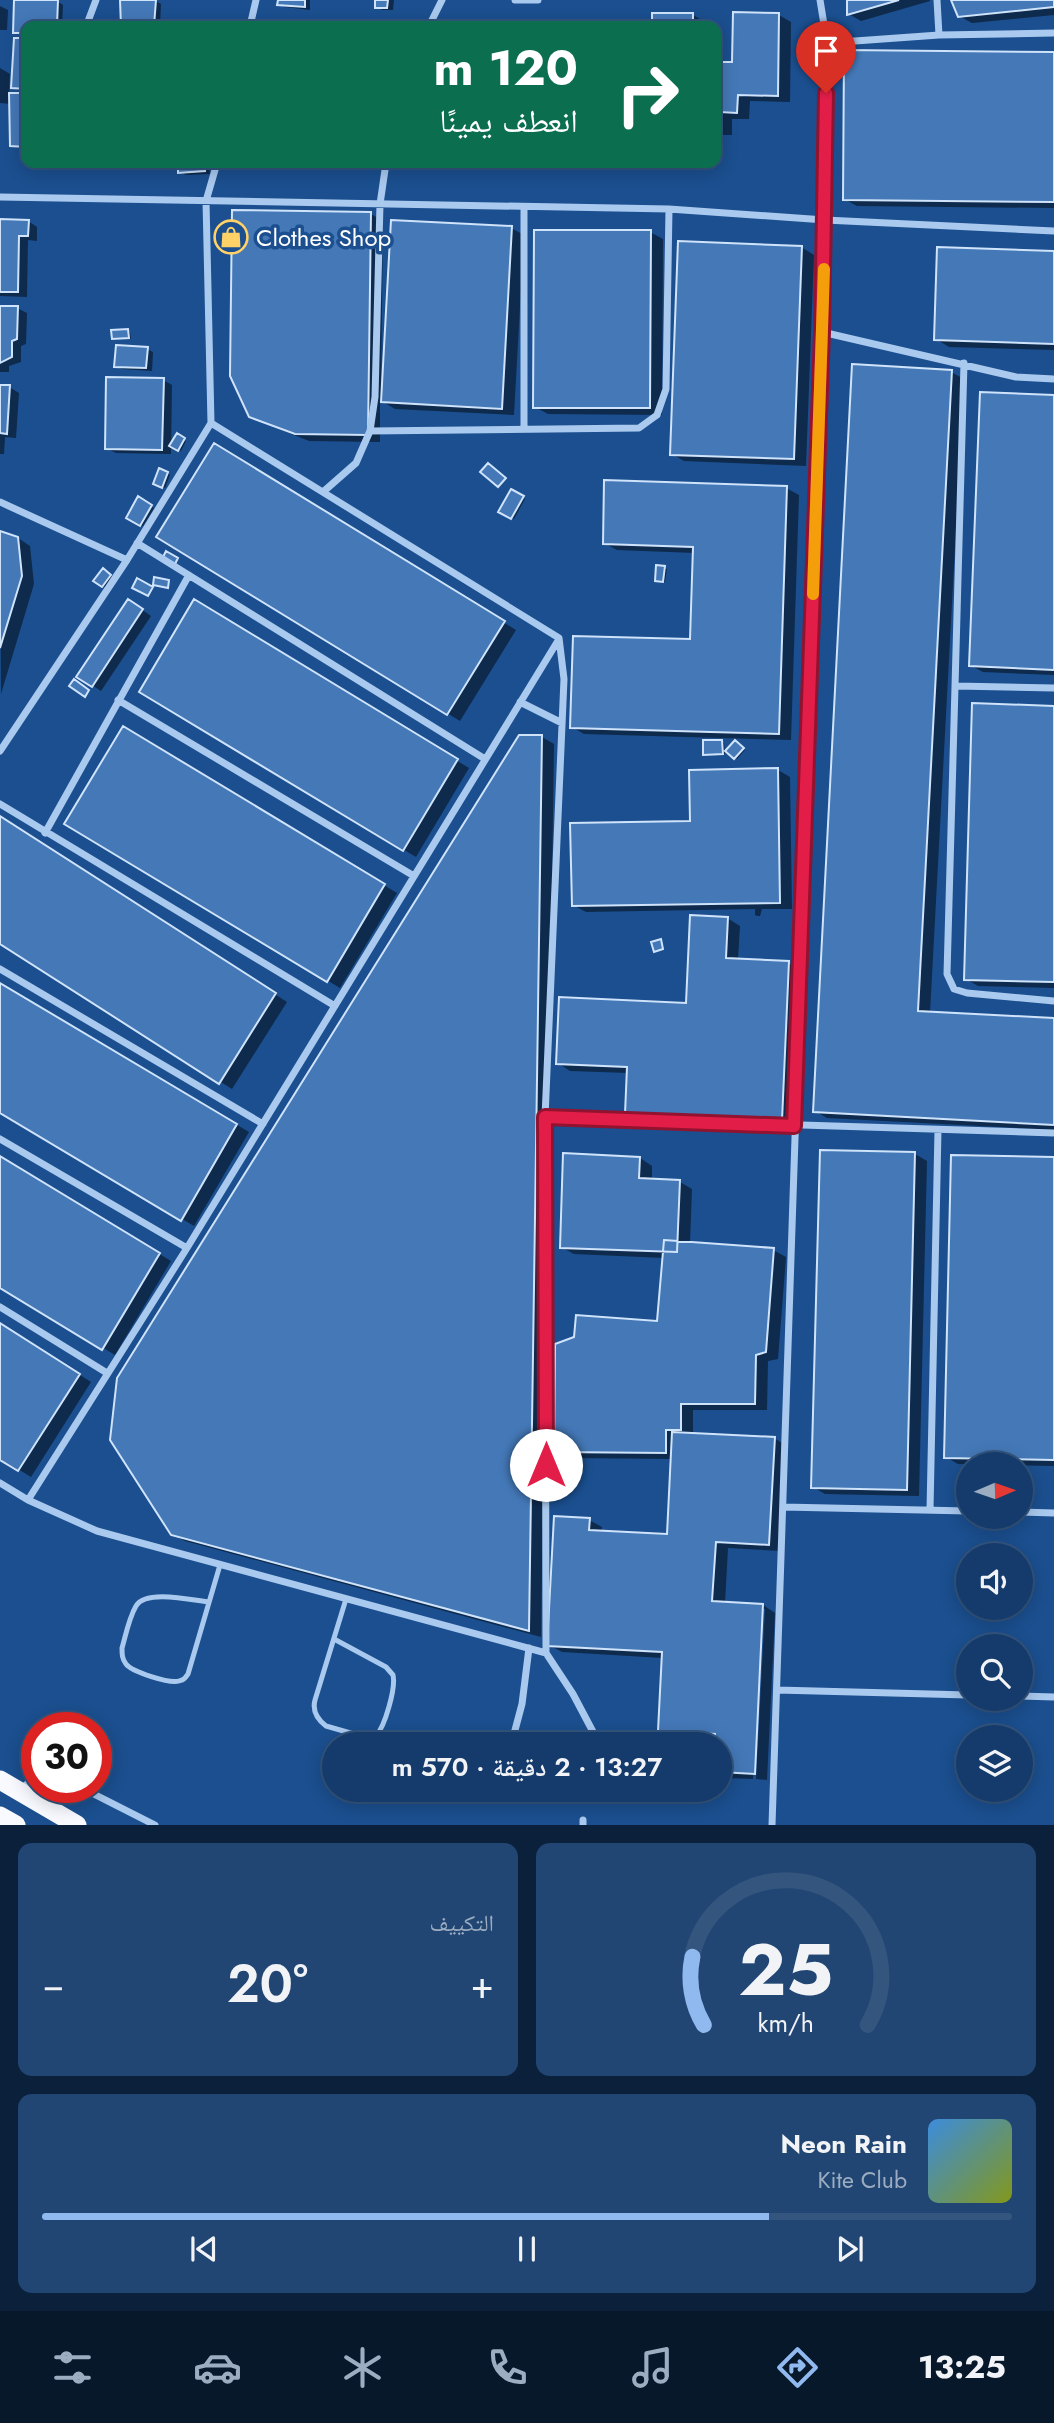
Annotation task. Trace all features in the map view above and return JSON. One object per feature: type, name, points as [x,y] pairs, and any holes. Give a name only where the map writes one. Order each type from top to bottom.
[{"type":"highway","points":[[0,1780],[77,1825]]},
{"type":"highway","points":[[0,1816],[16,1825]]},
{"type":"street","points":[[89,21],[96,0]]},
{"type":"street","points":[[251,21],[256,0]]},
{"type":"street","points":[[432,21],[442,0]]},
{"type":"street","points":[[515,0],[538,0]]},
{"type":"street","points":[[772,1825],[825,220],[827,43],[820,0]]},
{"type":"street","points":[[937,0],[939,35]]},
{"type":"street","points":[[827,43],[939,35],[1054,33]]},
{"type":"street","points":[[0,751],[138,543],[211,423],[206,201],[216,168]]},
{"type":"street","points":[[323,492],[356,463],[370,431],[375,397],[380,204],[385,168]]},
{"type":"street","points":[[0,197],[669,209],[1054,231]]},
{"type":"street","points":[[524,207],[524,429]]},
{"type":"street","points":[[370,431],[639,428],[657,415],[666,389],[669,209]]},
{"type":"street","points":[[822,332],[1016,377],[1054,379]]},
{"type":"street","points":[[964,363],[947,974],[954,989],[967,993],[1054,1001]]},
{"type":"street","points":[[211,423],[559,638]]},
{"type":"street","points":[[0,502],[127,560]]},
{"type":"street","points":[[138,543],[485,759]]},
{"type":"street","points":[[45,833],[189,575]]},
{"type":"street","points":[[28,1500],[187,1248],[559,638]]},
{"type":"street","points":[[559,638],[564,679],[545,1117],[546,1653],[573,1694],[593,1732]]},
{"type":"street","points":[[956,685],[1054,688]]},
{"type":"street","points":[[118,700],[414,876]]},
{"type":"street","points":[[520,702],[562,723]]},
{"type":"street","points":[[0,804],[335,1006]]},
{"type":"street","points":[[0,970],[263,1124]]},
{"type":"street","points":[[545,1117],[1054,1133]]},
{"type":"street","points":[[930,1510],[938,1130]]},
{"type":"street","points":[[0,1139],[187,1248]]},
{"type":"street","points":[[0,1307],[107,1373]]},
{"type":"street","points":[[0,1483],[28,1500],[97,1531],[546,1653]]},
{"type":"street","points":[[783,1507],[956,1511]]},
{"type":"street","points":[[1033,1512],[1054,1513]]},
{"type":"street","points":[[514,1732],[522,1704],[529,1648]]},
{"type":"street","points":[[777,1690],[956,1695]]},
{"type":"street","points":[[1033,1696],[1054,1696]]},
{"type":"street","points":[[112,1803],[155,1825]]},
{"type":"lane","points":[[209,1602],[153,1596],[142,1599],[135,1608],[122,1648],[127,1665],[169,1681],[181,1681],[185,1678],[188,1674],[220,1565]]},
{"type":"lane","points":[[334,1639],[386,1667],[393,1675],[394,1686],[381,1730],[376,1737],[368,1738],[326,1726],[317,1717],[315,1700],[346,1599]]},
{"type":"building","points":[[14,0],[58,0],[57,21],[21,21],[21,33],[13,33]]},
{"type":"building","points":[[120,0],[156,0],[154,21],[121,21]]},
{"type":"building","points":[[278,0],[305,0],[305,7],[277,5]]},
{"type":"building","points":[[375,0],[388,0],[387,8],[375,8]]},
{"type":"building","points":[[847,0],[899,0],[847,15]]},
{"type":"building","points":[[951,0],[1054,0],[1054,7],[958,17]]},
{"type":"building","points":[[733,12],[779,13],[778,96],[738,95],[737,113],[721,112],[721,62],[732,62]]},
{"type":"building","points":[[652,13],[693,13],[693,21],[652,21]]},
{"type":"building","points":[[14,38],[21,38],[21,89],[11,88]]},
{"type":"building","points":[[844,50],[1054,52],[1054,202],[843,200]]},
{"type":"building","points":[[9,93],[21,93],[21,147],[10,146]]},
{"type":"building","points":[[178,168],[205,168],[205,171],[178,173]]},
{"type":"building","points":[[232,210],[371,212],[368,435],[295,434],[249,417],[230,376]]},
{"type":"building","points":[[0,219],[29,220],[28,236],[19,236],[18,292],[0,292]]},
{"type":"building","points":[[391,220],[512,226],[502,409],[381,402]]},
{"type":"building","points":[[534,230],[651,230],[650,408],[533,408]]},
{"type":"building","points":[[678,241],[802,246],[794,459],[670,455]]},
{"type":"building","points":[[937,247],[1054,251],[1054,344],[934,340]]},
{"type":"building","points":[[0,306],[18,306],[17,339],[12,341],[12,357],[0,363]]},
{"type":"building","points":[[128,329],[129,338],[112,339],[111,330]]},
{"type":"building","points":[[116,345],[148,347],[146,368],[114,367]]},
{"type":"building","points":[[852,364],[952,370],[918,1011],[1054,1018],[1054,1125],[813,1112]]},
{"type":"building","points":[[106,377],[164,378],[162,450],[105,449]]},
{"type":"building","points":[[0,385],[10,385],[7,434],[0,433]]},
{"type":"building","points":[[980,392],[1054,395],[1054,670],[969,666]]},
{"type":"building","points":[[177,433],[185,438],[178,451],[169,446]]},
{"type":"building","points":[[214,443],[505,621],[447,715],[156,537]]},
{"type":"building","points":[[488,463],[506,478],[498,487],[480,472]]},
{"type":"building","points":[[159,468],[168,472],[162,488],[153,484]]},
{"type":"building","points":[[604,480],[787,486],[779,734],[570,728],[573,636],[690,639],[693,547],[603,544]]},
{"type":"building","points":[[511,489],[524,496],[511,519],[498,512]]},
{"type":"building","points":[[138,496],[152,505],[140,526],[126,518]]},
{"type":"building","points":[[0,531],[18,537],[22,576],[0,648]]},
{"type":"building","points":[[166,551],[178,558],[175,564],[163,557]]},
{"type":"building","points":[[656,565],[665,566],[663,582],[655,581]]},
{"type":"building","points":[[103,568],[111,575],[102,587],[93,581]]},
{"type":"building","points":[[154,577],[169,580],[168,588],[153,585]]},
{"type":"building","points":[[137,578],[153,587],[148,596],[132,588]]},
{"type":"building","points":[[128,599],[143,609],[92,687],[76,677]]},
{"type":"building","points":[[194,599],[458,759],[403,851],[139,692]]},
{"type":"building","points":[[74,679],[89,690],[85,697],[69,686]]},
{"type":"building","points":[[972,703],[1054,706],[1054,982],[964,980]]},
{"type":"building","points":[[123,726],[385,884],[327,982],[64,824]]},
{"type":"building","points":[[519,735],[542,735],[529,1631],[171,1535],[110,1440],[117,1378]]},
{"type":"building","points":[[703,740],[722,740],[723,754],[703,755]]},
{"type":"building","points":[[735,740],[744,748],[734,759],[725,751]]},
{"type":"building","points":[[778,768],[780,903],[572,906],[570,823],[690,821],[689,770]]},
{"type":"building","points":[[0,816],[276,993],[219,1084],[0,944]]},
{"type":"building","points":[[690,915],[728,917],[726,958],[789,961],[782,1121],[625,1114],[627,1067],[556,1064],[559,997],[686,1003]]},
{"type":"building","points":[[661,939],[663,949],[654,952],[651,942]]},
{"type":"building","points":[[0,983],[237,1124],[181,1221],[0,1113]]},
{"type":"building","points":[[820,1150],[915,1152],[907,1490],[811,1488]]},
{"type":"building","points":[[563,1153],[640,1157],[639,1178],[680,1180],[677,1252],[560,1248]]},
{"type":"building","points":[[951,1155],[1054,1157],[1054,1460],[1033,1460],[1033,1452],[956,1452],[956,1458],[944,1458]]},
{"type":"building","points":[[0,1156],[160,1253],[102,1350],[0,1288]]},
{"type":"building","points":[[664,1240],[774,1248],[766,1352],[756,1355],[755,1404],[681,1404],[681,1430],[666,1430],[666,1453],[554,1452],[555,1344],[574,1337],[576,1315],[657,1321]]},
{"type":"building","points":[[0,1323],[80,1374],[18,1471],[0,1460]]},
{"type":"building","points":[[672,1432],[775,1437],[769,1545],[716,1542],[712,1601],[763,1604],[755,1774],[732,1773],[732,1732],[658,1731],[662,1652],[547,1646],[554,1516],[590,1518],[589,1530],[667,1534]]},
{"type":"slow traffic","points":[[813,594],[824,269]]},
{"type":"place","name":"Clothes Shop","points":[[231,237]]},
{"type":"route","points":[[546,1465],[545,1117],[794,1126],[822,332],[826,93]]}]
